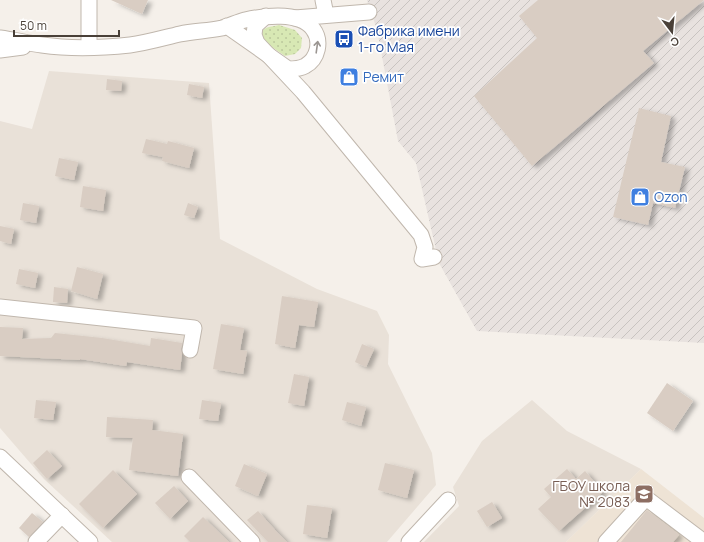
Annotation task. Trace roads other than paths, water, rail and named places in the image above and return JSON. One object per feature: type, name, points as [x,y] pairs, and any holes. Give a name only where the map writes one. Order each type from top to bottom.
[{"type":"street","points":[[89,0],[89,47]]},
{"type":"street","points":[[323,0],[326,15]]},
{"type":"street","points":[[294,18],[369,12]]},
{"type":"street","points":[[0,38],[42,45],[70,47],[130,45],[227,26],[266,16],[303,20],[311,25],[315,32],[318,39],[318,47],[316,54],[305,66],[296,69],[288,69],[227,26]]},
{"type":"street","points":[[266,16],[255,26],[254,35],[257,43],[303,92],[421,235],[425,247],[422,259],[434,257]]},
{"type":"street","points":[[0,50],[42,45]]},
{"type":"street","points":[[303,92],[305,66]]},
{"type":"street","points":[[0,307],[194,328],[190,350]]},
{"type":"street","points":[[0,456],[90,542]]},
{"type":"street","points":[[189,477],[252,542]]},
{"type":"street","points":[[606,542],[646,498],[704,542]]},
{"type":"street","points":[[409,542],[448,500]]},
{"type":"street","points":[[36,542],[62,515]]},
{"type":"place","name":"Фабрика имени 1-го Мая","points":[[344,39]]},
{"type":"place","name":"Ремит","points":[[349,77]]},
{"type":"place","name":"Ozon","points":[[640,197]]},
{"type":"place","name":"ГБОУ школа № 2083","points":[[644,494]]}]
